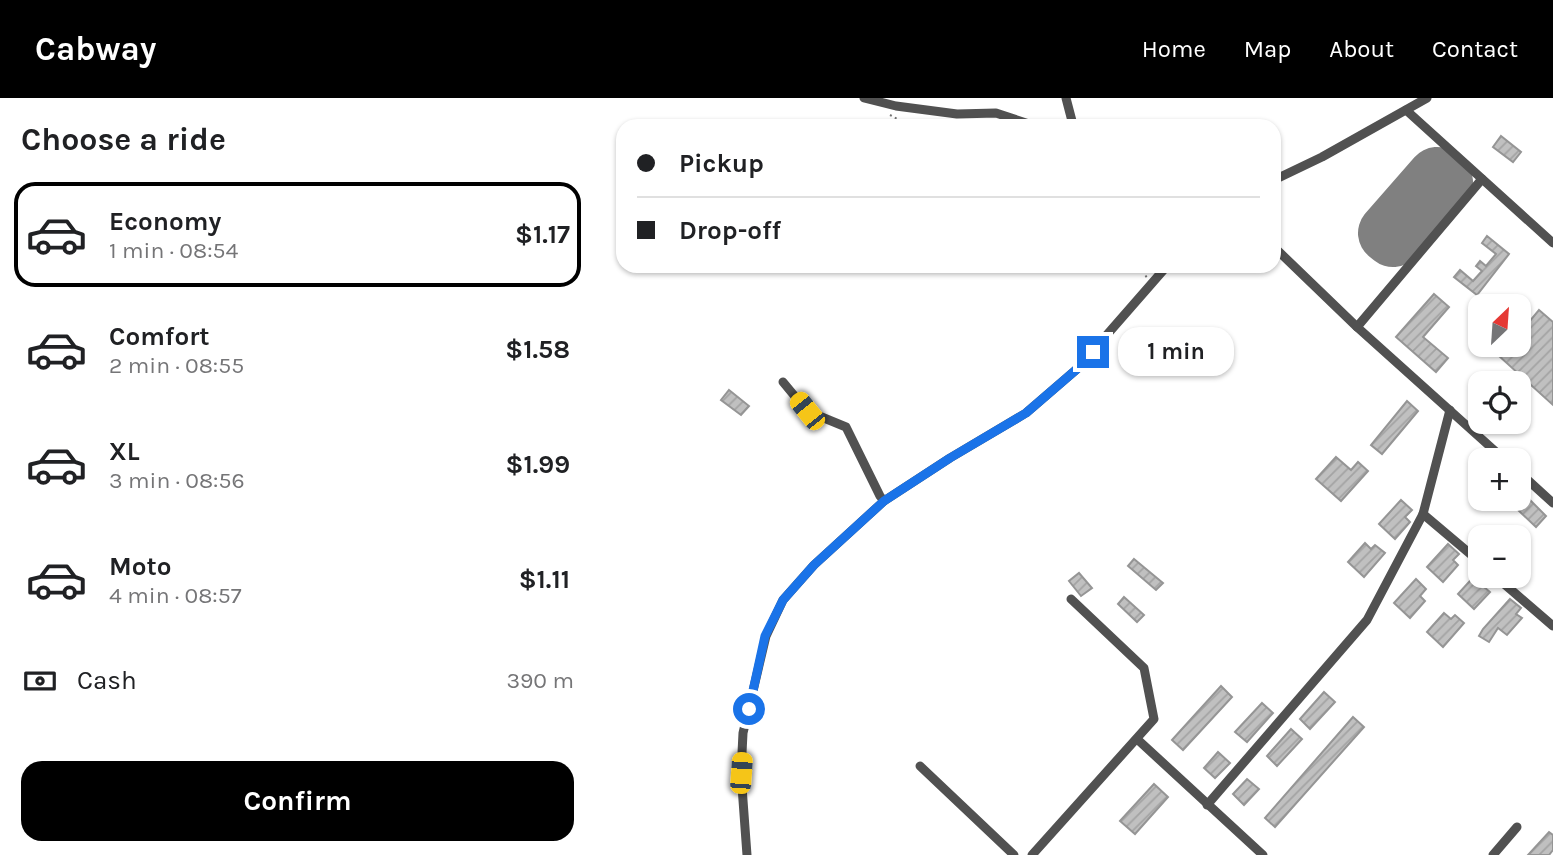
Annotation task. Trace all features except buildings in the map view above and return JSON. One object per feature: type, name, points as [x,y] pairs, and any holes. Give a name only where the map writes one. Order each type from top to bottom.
[{"type":"street","points":[[864,98],[896,106],[957,114],[996,113],[1014,119]]},
{"type":"street","points":[[1066,98],[1071,119]]},
{"type":"street","points":[[1281,177],[1322,157],[1427,98]]},
{"type":"street","points":[[1406,110],[1553,243]]},
{"type":"street","points":[[1357,327],[1482,179]]},
{"type":"street","points":[[1281,254],[1357,327],[1493,448]]},
{"type":"street","points":[[747,855],[741,773],[743,733],[765,636],[783,600],[814,565],[884,501],[1026,413],[1077,369],[1161,273]]},
{"type":"street","points":[[783,382],[807,411],[846,427],[884,501]]},
{"type":"street","points":[[1207,805],[1367,620],[1423,514],[1450,410]]},
{"type":"street","points":[[1531,483],[1553,503]]},
{"type":"street","points":[[1423,514],[1468,552]]},
{"type":"street","points":[[1509,588],[1553,626]]},
{"type":"street","points":[[1032,855],[1154,719],[1144,668],[1071,599]]},
{"type":"street","points":[[1137,739],[1263,855]]},
{"type":"street","points":[[920,766],[1014,855]]},
{"type":"street","points":[[1493,855],[1517,827]]},
{"type":"path","points":[[1144,273],[1151,284]]},
{"type":"runway","points":[[1437,177],[1443,182],[1393,237],[1388,233],[1437,177]]},
{"type":"route","points":[[749,709],[765,636],[783,600],[814,565],[884,501],[1026,413],[1093,352]]}]
